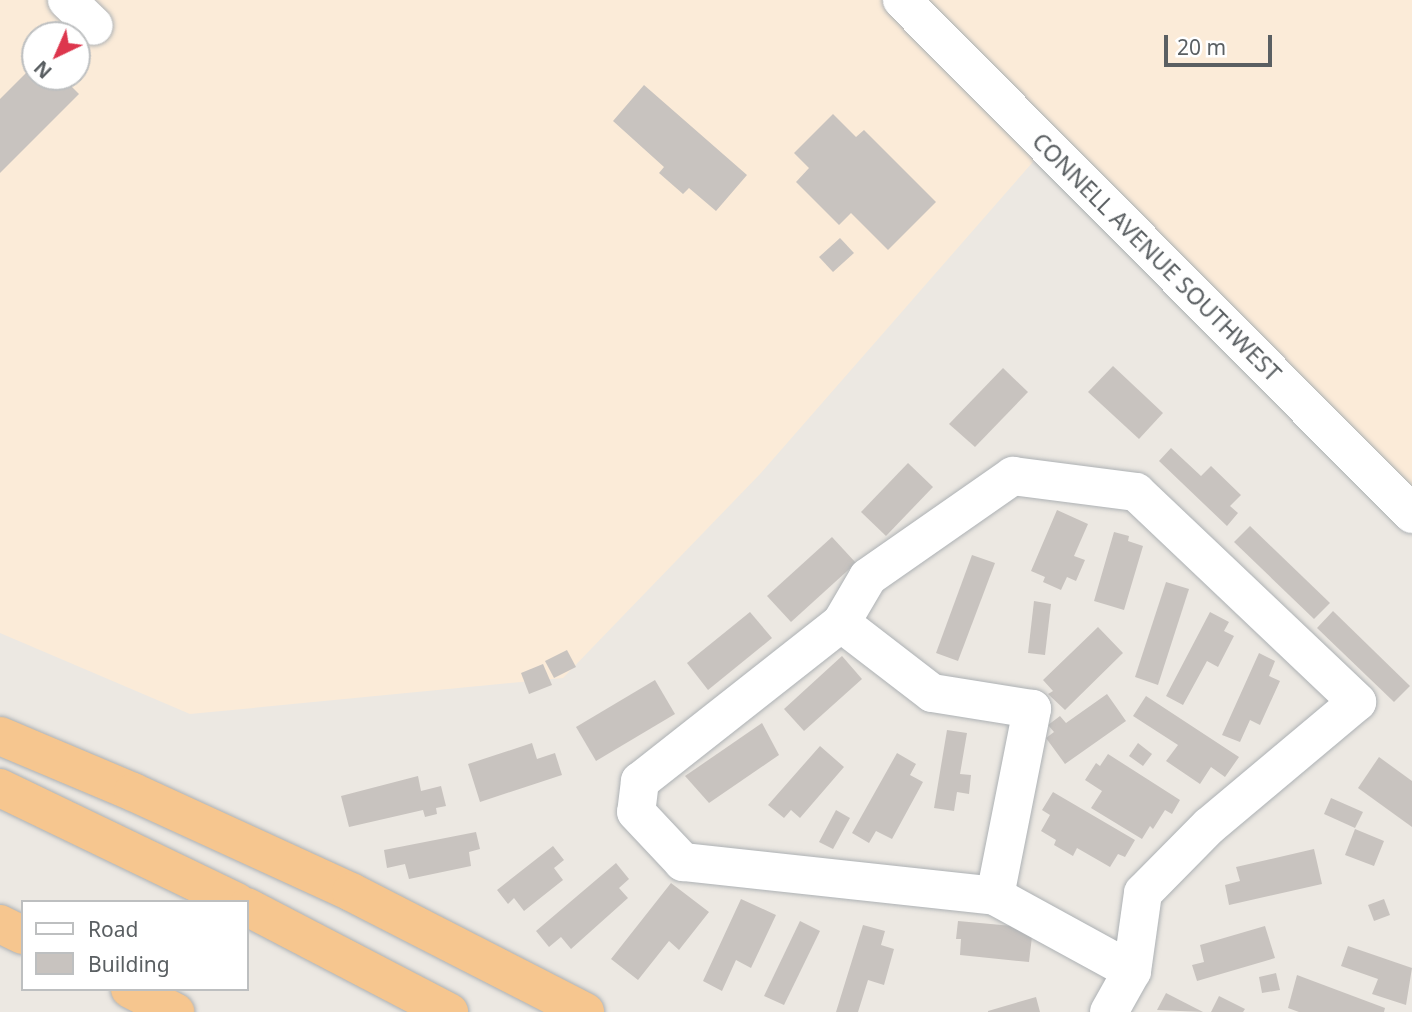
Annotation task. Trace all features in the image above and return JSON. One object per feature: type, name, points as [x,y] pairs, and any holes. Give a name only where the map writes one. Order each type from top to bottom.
[{"type":"highway","points":[[0,737],[133,792],[351,892],[585,1012]]},
{"type":"highway","points":[[0,788],[233,900]]},
{"type":"highway","points":[[248,907],[449,1012]]},
{"type":"highway","points":[[0,924],[21,934]]},
{"type":"highway","points":[[134,991],[175,1012]]},
{"type":"street","name":"CONNELL AVENUE SOUTHWEST","points":[[902,0],[1412,514]]},
{"type":"street","points":[[1109,1012],[1132,971],[1143,893],[1209,826],[1357,702],[1136,492],[1013,476],[868,577],[841,623],[640,780],[636,812],[683,862],[995,896],[1132,971]]},
{"type":"street","points":[[841,623],[932,693],[1032,709],[995,896]]},
{"type":"shaded area","points":[[0,0],[1412,0],[1412,493],[1053,139],[760,474],[563,678],[190,714],[0,633]]},
{"type":"building","points":[[21,78],[21,91],[76,91],[79,94],[0,173],[0,99]]},
{"type":"building","points":[[644,85],[747,175],[716,211],[689,188],[683,194],[659,173],[664,167],[613,121]]},
{"type":"building","points":[[833,114],[856,137],[864,130],[936,202],[888,250],[851,213],[839,225],[796,182],[809,168],[794,153]]},
{"type":"building","points":[[840,238],[854,253],[833,272],[819,257]]},
{"type":"building","points":[[1113,366],[1163,413],[1139,439],[1088,392]]},
{"type":"building","points":[[1003,368],[1028,392],[975,447],[949,424]]},
{"type":"building","points":[[1171,448],[1201,476],[1211,466],[1241,495],[1230,506],[1238,513],[1227,526],[1159,461]]},
{"type":"building","points":[[908,463],[933,487],[886,536],[861,512]]},
{"type":"building","points":[[1057,510],[1088,524],[1074,556],[1085,560],[1076,581],[1067,577],[1061,590],[1043,582],[1045,577],[1031,571]]},
{"type":"building","points":[[1250,526],[1330,603],[1314,619],[1234,542]]},
{"type":"building","points":[[1114,532],[1129,536],[1128,541],[1143,546],[1124,610],[1094,601]]},
{"type":"building","points":[[832,537],[856,563],[791,622],[767,596]]},
{"type":"building","points":[[972,555],[995,563],[958,661],[936,653]]},
{"type":"building","points":[[1166,582],[1189,589],[1158,685],[1135,677]]},
{"type":"building","points":[[1034,601],[1051,604],[1045,655],[1028,653]]},
{"type":"building","points":[[1333,611],[1410,686],[1394,702],[1317,628]]},
{"type":"building","points":[[750,612],[772,638],[708,690],[687,663]]},
{"type":"building","points":[[1210,612],[1229,622],[1224,631],[1234,636],[1218,667],[1207,661],[1183,705],[1166,696]]},
{"type":"building","points":[[1098,627],[1123,653],[1065,710],[1048,694],[1053,691],[1043,680]]},
{"type":"building","points":[[567,650],[576,667],[554,678],[545,661]]},
{"type":"building","points":[[1259,653],[1275,661],[1269,676],[1280,681],[1260,725],[1250,720],[1240,742],[1222,735]]},
{"type":"building","points":[[842,656],[862,679],[804,731],[784,709]]},
{"type":"building","points":[[543,664],[552,685],[529,694],[521,673]]},
{"type":"building","points":[[655,680],[675,714],[596,761],[576,727]]},
{"type":"building","points":[[1107,694],[1126,721],[1065,764],[1046,738],[1054,732],[1048,725],[1060,716],[1066,723]]},
{"type":"building","points":[[1146,696],[1239,757],[1225,777],[1211,767],[1200,784],[1166,761],[1178,745],[1133,716]]},
{"type":"building","points":[[762,723],[779,755],[709,803],[685,776]]},
{"type":"building","points":[[947,730],[967,733],[960,774],[971,775],[969,794],[957,792],[954,811],[934,808]]},
{"type":"building","points":[[532,743],[537,759],[555,753],[562,775],[480,802],[468,764]]},
{"type":"building","points":[[1138,743],[1152,754],[1143,766],[1129,756]]},
{"type":"building","points":[[820,746],[844,767],[800,818],[791,810],[784,818],[768,805]]},
{"type":"building","points":[[897,753],[916,764],[910,775],[923,782],[892,839],[876,831],[869,843],[852,833]]},
{"type":"building","points":[[1108,754],[1180,800],[1172,814],[1165,810],[1153,829],[1150,826],[1142,839],[1091,808],[1102,791],[1085,780],[1096,763],[1100,766]]},
{"type":"building","points":[[1379,757],[1412,781],[1412,827],[1358,788]]},
{"type":"building","points":[[418,776],[421,791],[441,786],[446,806],[436,808],[437,814],[425,817],[423,810],[349,827],[341,796]]},
{"type":"building","points":[[1053,792],[1135,840],[1125,857],[1118,854],[1110,867],[1077,848],[1073,856],[1054,845],[1056,840],[1041,831],[1050,815],[1042,810]]},
{"type":"building","points":[[1331,798],[1363,812],[1355,828],[1324,814]]},
{"type":"building","points":[[836,810],[850,818],[833,849],[819,842]]},
{"type":"building","points":[[1355,829],[1384,841],[1374,866],[1345,855]]},
{"type":"building","points":[[476,832],[480,849],[469,852],[471,866],[409,879],[405,864],[387,868],[384,850]]},
{"type":"building","points":[[553,846],[564,860],[554,868],[563,880],[524,911],[514,898],[508,904],[497,890]]},
{"type":"building","points":[[1314,849],[1322,884],[1229,905],[1225,885],[1240,881],[1236,867]]},
{"type":"building","points":[[616,863],[629,879],[619,888],[628,898],[571,949],[561,937],[549,947],[536,931]]},
{"type":"building","points":[[671,883],[709,912],[679,950],[669,941],[638,980],[611,959]]},
{"type":"building","points":[[741,899],[776,915],[751,968],[736,960],[722,991],[703,981]]},
{"type":"building","points":[[1384,899],[1390,915],[1374,921],[1368,905]]},
{"type":"building","points":[[800,921],[820,931],[784,1005],[764,996]]},
{"type":"building","points":[[958,921],[1033,928],[1029,962],[960,955],[961,939],[956,939]]},
{"type":"building","points":[[863,925],[885,931],[881,945],[894,949],[884,985],[868,980],[858,1012],[836,1012]]},
{"type":"building","points":[[1265,926],[1275,958],[1197,981],[1192,965],[1204,962],[1200,945]]},
{"type":"building","points":[[1348,946],[1412,968],[1406,1005],[1372,994],[1378,979],[1341,966]]},
{"type":"building","points":[[1276,973],[1280,990],[1262,993],[1259,977]]},
{"type":"building","points":[[1297,975],[1385,1008],[1384,1012],[1299,1012],[1288,1008]]},
{"type":"building","points":[[1166,993],[1203,1012],[1157,1010]]},
{"type":"building","points":[[1219,996],[1245,1009],[1243,1012],[1211,1012]]},
{"type":"building","points":[[1036,997],[1040,1012],[988,1012],[988,1011]]}]
